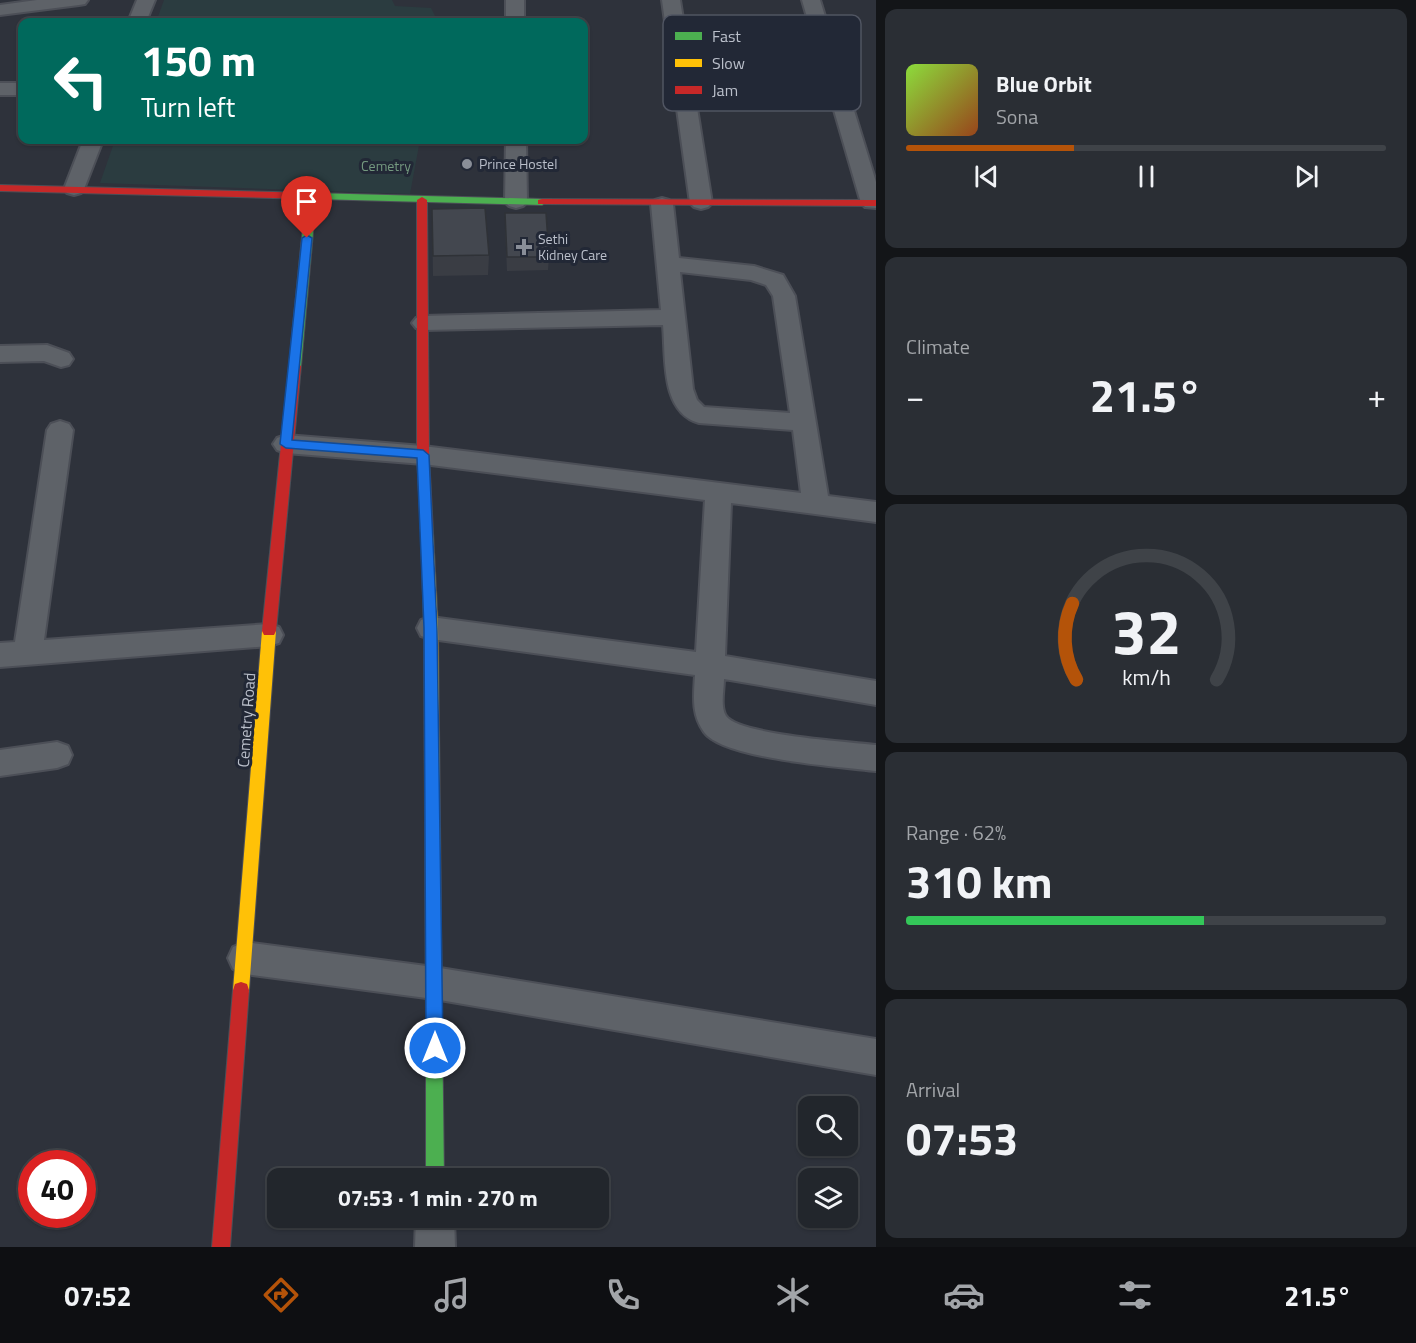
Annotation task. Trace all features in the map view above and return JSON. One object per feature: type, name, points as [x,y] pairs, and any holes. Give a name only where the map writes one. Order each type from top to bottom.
[{"type":"street","points":[[0,10],[79,0]]},
{"type":"street","points":[[139,18],[146,0]]},
{"type":"street","points":[[515,0],[515,18]]},
{"type":"street","points":[[671,0],[673,15]]},
{"type":"street","points":[[811,0],[816,15]]},
{"type":"street","points":[[0,89],[18,89]]},
{"type":"street","points":[[687,111],[701,203]]},
{"type":"street","points":[[0,188],[516,202],[662,204],[874,202],[846,111]]},
{"type":"street","points":[[74,189],[91,144]]},
{"type":"street","points":[[516,144],[516,202]]},
{"type":"street","name":"Cemetry Road","points":[[221,1247],[286,444],[311,197]]},
{"type":"street","points":[[423,200],[423,455],[431,628],[435,1168]]},
{"type":"street","points":[[662,204],[682,397],[692,412],[711,417],[804,422]]},
{"type":"street","points":[[668,264],[754,273],[775,280],[784,296],[816,505]]},
{"type":"street","points":[[424,323],[673,316]]},
{"type":"street","points":[[0,354],[48,353],[61,359]]},
{"type":"street","points":[[28,652],[60,430]]},
{"type":"street","points":[[286,444],[423,455],[718,494],[876,512]]},
{"type":"street","points":[[718,494],[708,707],[712,722],[721,730],[753,740],[876,758]]},
{"type":"street","points":[[431,628],[710,666],[876,693]]},
{"type":"street","points":[[0,655],[270,635]]},
{"type":"street","points":[[0,763],[57,755]]},
{"type":"street","points":[[245,958],[434,983],[876,1058]]},
{"type":"street","points":[[435,1228],[435,1247]]},
{"type":"green space","points":[[164,0],[392,0],[395,6],[431,8],[436,18],[157,18]]},
{"type":"green space","name":"Cemetry","points":[[114,144],[419,144],[410,194],[100,183]]},
{"type":"building","points":[[485,208],[489,255],[433,256],[432,209]]},
{"type":"building","points":[[505,213],[546,213],[549,257],[507,257]]},
{"type":"traffic: fast","points":[[312,196],[542,202]]},
{"type":"traffic: fast","points":[[295,366],[311,197]]},
{"type":"traffic: fast","points":[[434,1017],[435,1168]]},
{"type":"traffic: slow","points":[[427,533],[431,628],[434,1017]]},
{"type":"traffic: slow","points":[[241,990],[269,631]]},
{"type":"traffic: jam","points":[[0,188],[312,196]]},
{"type":"traffic: jam","points":[[422,200],[423,455],[427,533]]},
{"type":"traffic: jam","points":[[542,202],[876,203]]},
{"type":"traffic: jam","points":[[269,631],[295,366]]},
{"type":"traffic: jam","points":[[221,1247],[241,990]]},
{"type":"place","name":"Prince Hostel","points":[[467,164]]},
{"type":"place","name":"Sethi Kidney Care","points":[[524,247]]},
{"type":"route","points":[[307,238],[286,444],[423,455],[431,628],[435,1048]]}]
